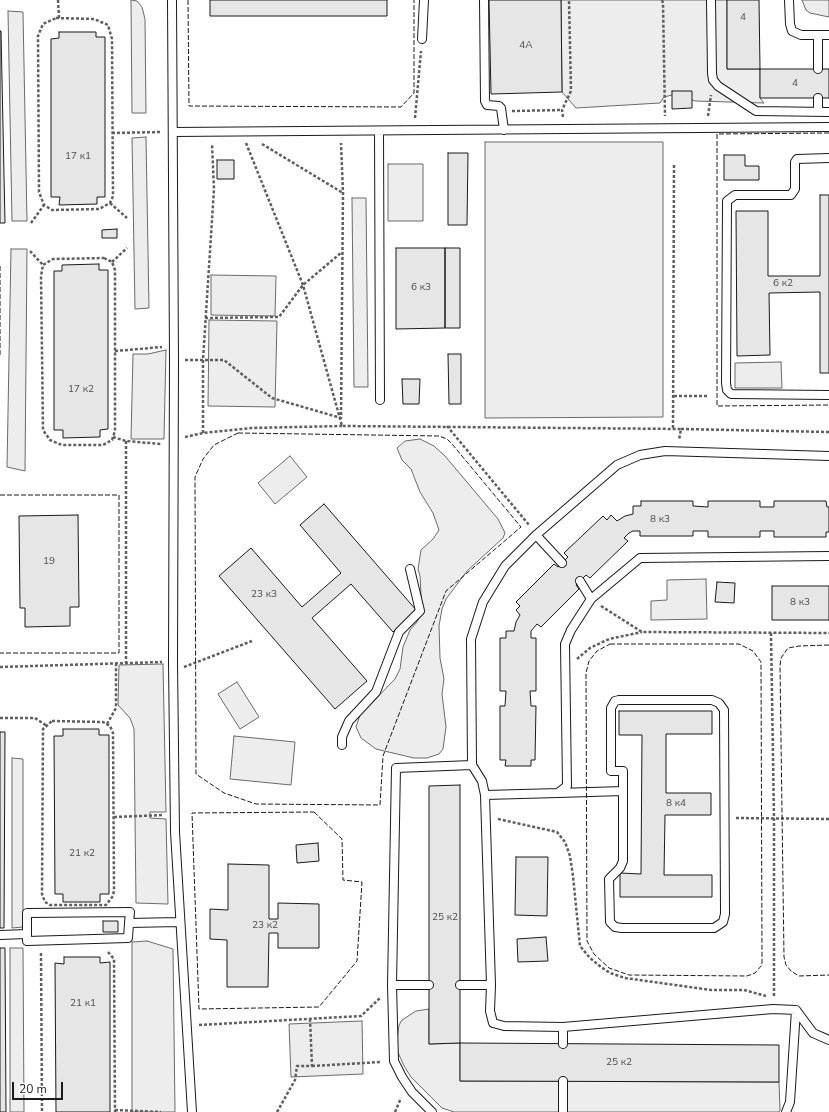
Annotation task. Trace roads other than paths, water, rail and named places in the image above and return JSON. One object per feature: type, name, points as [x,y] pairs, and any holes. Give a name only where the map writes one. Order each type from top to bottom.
[{"type":"lane","points":[[172,0],[174,360],[172,662],[174,815],[179,922],[192,1112]]},
{"type":"lane","points":[[422,40],[424,0]]},
{"type":"lane","points":[[484,0],[485,101],[487,105],[499,106],[502,111],[504,130]]},
{"type":"lane","points":[[711,0],[713,80],[718,86],[756,111],[829,112]]},
{"type":"lane","points":[[789,0],[790,24],[792,31],[801,35],[829,35]]},
{"type":"lane","points":[[818,35],[818,69]]},
{"type":"lane","points":[[818,98],[818,112]]},
{"type":"lane","points":[[172,132],[829,127]]},
{"type":"lane","points":[[379,130],[380,400]]},
{"type":"lane","points":[[829,158],[797,159],[795,162],[795,189],[791,195],[734,195],[728,201],[726,390],[731,394],[829,395]]},
{"type":"lane","points":[[796,1010],[772,1009],[563,1027],[504,1026],[493,1022],[490,1011],[491,985],[485,795],[482,781],[472,765],[471,639],[483,602],[505,566],[536,535],[617,465],[640,455],[665,451],[829,456]]},
{"type":"lane","points":[[536,535],[562,563]]},
{"type":"lane","points":[[558,793],[567,786],[565,644],[571,630],[591,599],[640,558],[829,556]]},
{"type":"lane","points":[[342,745],[342,737],[350,721],[376,692],[399,632],[420,612],[410,568]]},
{"type":"lane","points":[[580,581],[591,599]]},
{"type":"lane","points":[[712,700],[719,703],[724,710],[726,818],[725,914],[720,925],[714,928],[615,927],[610,922],[609,879],[620,868],[623,861],[623,791],[623,771],[611,771],[611,708],[615,701],[712,700]]},
{"type":"lane","points":[[432,1112],[412,1092],[394,1061],[392,985],[396,768],[472,765]]},
{"type":"lane","points":[[485,795],[623,791]]},
{"type":"lane","points":[[130,912],[129,923],[128,938],[27,941],[26,934],[27,913],[130,912]]},
{"type":"lane","points":[[129,923],[179,922]]},
{"type":"lane","points":[[0,935],[26,934]]},
{"type":"lane","points":[[392,985],[430,985]]},
{"type":"lane","points":[[460,985],[491,985]]},
{"type":"lane","points":[[796,1010],[813,1033],[829,1040]]},
{"type":"lane","points":[[786,1112],[790,1102],[796,1010]]},
{"type":"lane","points":[[563,1027],[563,1044]]},
{"type":"lane","points":[[563,1082],[563,1112]]}]
